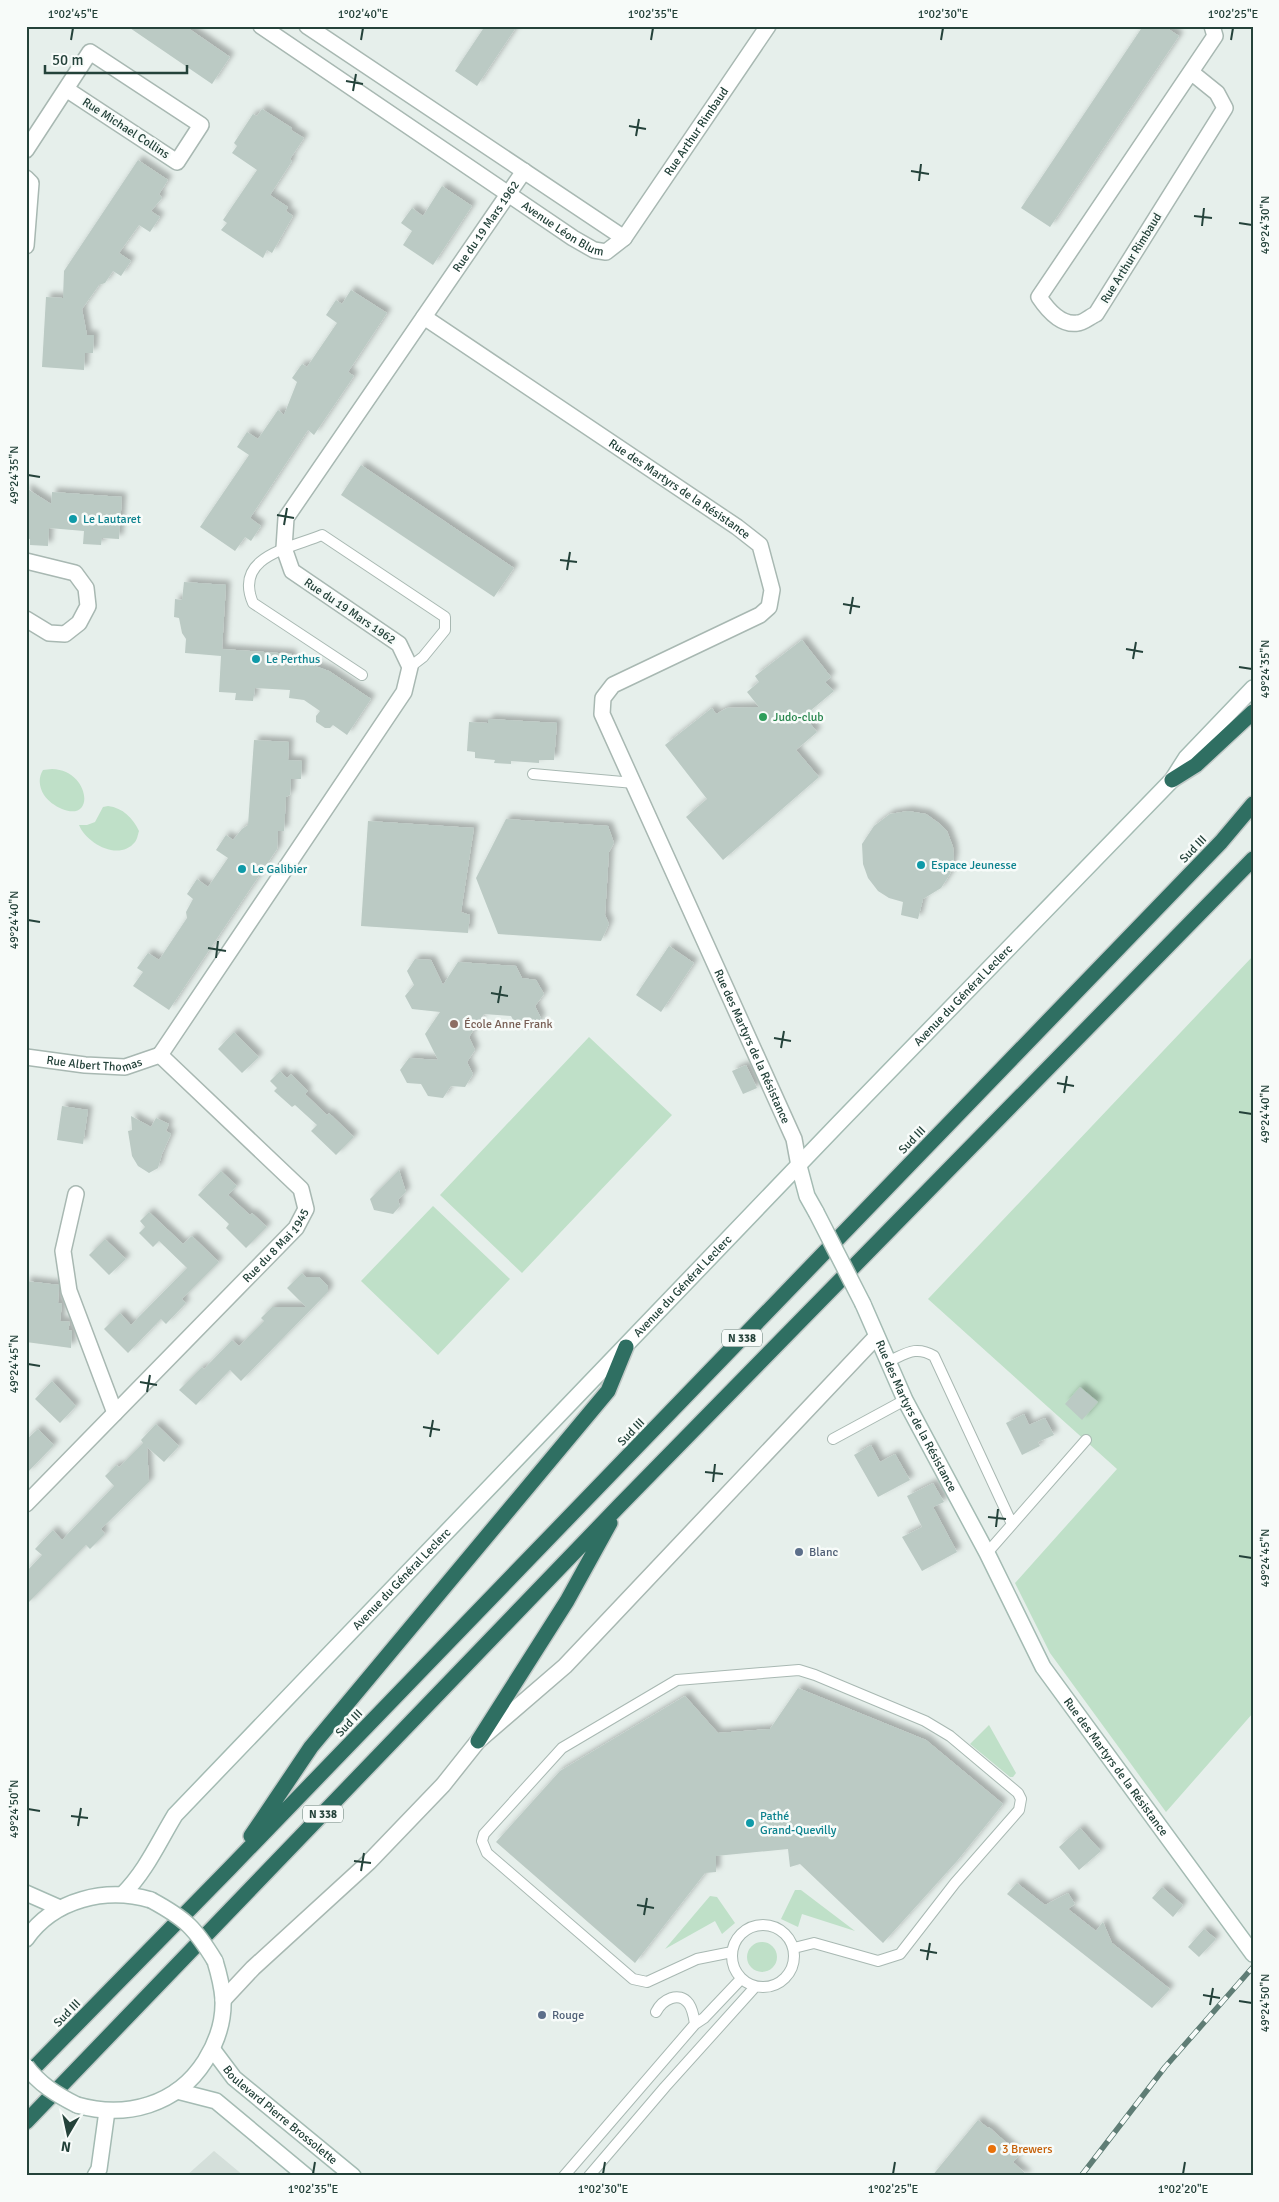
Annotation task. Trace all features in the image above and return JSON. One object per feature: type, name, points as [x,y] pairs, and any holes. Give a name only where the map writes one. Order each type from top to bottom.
[{"type":"highway","points":[[1172,780],[1196,765],[1253,712]]},
{"type":"highway","name":"Sud III","points":[[26,2076],[230,1869],[1221,842],[1253,804]]},
{"type":"highway","name":"N 338","points":[[26,2122],[620,1505],[1253,860]]},
{"type":"highway","points":[[230,1869],[311,1747],[608,1391],[626,1347]]},
{"type":"highway","points":[[478,1741],[567,1601],[620,1505]]},
{"type":"street","name":"Avenue Léon Blum","points":[[261,26],[594,250],[606,252],[624,238],[307,26]]},
{"type":"street","name":"Rue Arthur Rimbaud","points":[[624,238],[768,26]]},
{"type":"street","name":"Rue Arthur Rimbaud","points":[[1191,72],[1217,93],[1225,108],[1096,314],[1078,324],[1063,321],[1046,308],[1039,297],[1215,36],[1212,26]]},
{"type":"street","name":"Rue Michael Collins","points":[[26,150],[90,52],[201,125],[178,162],[66,89]]},
{"type":"street","name":"Rue du 19 Mars 1962","points":[[410,667],[399,644],[292,571],[284,548],[286,518],[524,171]]},
{"type":"street","points":[[26,178],[31,183],[26,246]]},
{"type":"street","name":"Rue des Martyrs de la Résistance","points":[[424,317],[737,526],[760,545],[772,590],[769,607],[760,615],[613,686],[603,698],[602,714],[794,1139],[807,1196],[863,1304],[905,1400],[986,1553],[1043,1667],[1253,1954]]},
{"type":"street","points":[[26,561],[75,573],[86,588],[88,606],[79,623],[65,634],[49,633],[26,619]]},
{"type":"street","points":[[160,1055],[404,692],[410,667]]},
{"type":"street","name":"Avenue du Général Leclerc","points":[[123,1894],[143,1872],[175,1815],[1172,780],[1186,758],[1253,688]]},
{"type":"street","name":"Rue Albert Thomas","points":[[26,1057],[85,1065],[125,1067],[160,1055]]},
{"type":"street","name":"Rue du 8 Mai 1945","points":[[26,1504],[296,1228],[306,1209],[301,1190],[160,1055]]},
{"type":"street","points":[[76,1194],[64,1251],[69,1290],[115,1413]]},
{"type":"street","points":[[223,2000],[253,1968],[369,1862],[443,1785],[478,1741],[565,1666],[876,1337]]},
{"type":"street","points":[[26,1893],[60,1908]]},
{"type":"street","points":[[26,1939],[44,1920],[60,1908],[88,1897],[123,1894],[151,1900],[178,1915],[200,1935],[215,1961],[221,1980],[223,2000],[220,2027],[212,2050],[198,2073],[162,2101],[145,2107],[126,2111],[107,2111],[77,2105],[60,2097],[44,2086],[26,2066]]},
{"type":"street","name":"Boulevard Pierre Brossolette","points":[[212,2050],[234,2078],[353,2176]]},
{"type":"street","points":[[177,2091],[216,2102],[306,2176]]},
{"type":"street","points":[[95,2176],[99,2169],[107,2111]]},
{"type":"lane","points":[[362,675],[253,603],[248,592],[249,577],[263,558],[284,548],[322,535],[445,618],[444,630],[422,657],[410,667]]},
{"type":"lane","points":[[533,774],[634,783]]},
{"type":"lane","points":[[887,1362],[916,1350],[924,1350],[934,1356],[1012,1524]]},
{"type":"lane","points":[[833,1439],[905,1400]]},
{"type":"lane","points":[[986,1553],[1086,1440]]},
{"type":"lane","points":[[732,1952],[697,1959],[647,1982],[633,1979],[487,1853],[482,1841],[484,1834],[562,1748],[677,1680],[798,1670],[815,1675],[925,1721],[950,1736],[1018,1793],[1021,1799],[1019,1810],[955,1883],[900,1954],[878,1961],[814,1943],[794,1948]]},
{"type":"lane","points":[[772,1926],[782,1931],[789,1938],[794,1948],[793,1966],[782,1982],[764,1988],[741,1979],[732,1962],[732,1952],[736,1942],[742,1933],[751,1927],[772,1926]]},
{"type":"lane","points":[[564,2176],[695,2024],[704,2018],[741,1979]]},
{"type":"lane","points":[[589,2176],[664,2087],[755,1986]]},
{"type":"lane","points":[[656,2012],[664,2002],[675,1997],[680,1998],[689,2004],[695,2024]]},
{"type":"shaded area","points":[[214,2151],[244,2176],[186,2176]]},
{"type":"green space","points":[[52,769],[65,772],[81,786],[84,803],[80,809],[73,811],[62,809],[44,795],[40,786],[40,776],[43,770]]},
{"type":"green space","points":[[108,806],[127,814],[139,831],[136,841],[128,848],[112,850],[104,848],[88,838],[79,825],[95,822],[103,807]]},
{"type":"green space","points":[[1253,956],[1253,1713],[1166,1812],[1050,1653],[1015,1583],[1117,1469],[928,1299]]},
{"type":"green space","points":[[589,1037],[672,1115],[522,1273],[440,1195]]},
{"type":"green space","points":[[433,1206],[510,1279],[438,1355],[361,1281]]},
{"type":"green space","points":[[989,1725],[1016,1773],[1013,1777],[1010,1777],[970,1744]]},
{"type":"green space","points":[[795,1890],[801,1890],[855,1931],[802,1914],[798,1927],[781,1919]]},
{"type":"green space","points":[[710,1896],[717,1897],[735,1923],[722,1934],[715,1921],[665,1949]]},
{"type":"green space","points":[[762,1942],[773,1946],[777,1957],[773,1968],[762,1972],[751,1968],[747,1957],[751,1946]]},
{"type":"building","points":[[127,26],[185,26],[230,57],[212,84]]},
{"type":"building","points":[[485,26],[517,26],[477,86],[455,71]]},
{"type":"building","points":[[1143,26],[1164,26],[1179,36],[1050,227],[1021,208]]},
{"type":"building","points":[[262,109],[304,138],[270,195],[288,207],[286,211],[293,216],[272,253],[267,250],[263,258],[221,230],[227,223],[223,220],[257,170],[232,153],[237,146],[234,143],[253,114],[257,116]]},
{"type":"building","points":[[138,160],[168,180],[159,194],[162,198],[151,211],[160,217],[150,232],[139,225],[119,253],[131,261],[121,276],[113,271],[105,283],[99,285],[82,309],[87,335],[94,335],[93,353],[85,353],[84,370],[42,367],[46,297],[63,298],[64,271]]},
{"type":"building","points":[[442,186],[472,206],[433,265],[403,245],[412,231],[401,223],[412,208],[423,216]]},
{"type":"building","points":[[351,290],[387,313],[348,372],[354,376],[314,435],[308,430],[250,518],[261,526],[251,541],[245,537],[235,551],[200,527],[249,455],[237,447],[247,432],[258,439],[278,410],[284,415],[297,382],[292,378],[302,364],[307,367],[337,323],[326,315],[336,300],[342,304]]},
{"type":"building","points":[[361,465],[514,568],[494,597],[341,495]]},
{"type":"building","name":"Le Lautaret","points":[[26,488],[51,504],[52,492],[122,497],[119,539],[102,538],[101,545],[83,544],[84,531],[49,528],[48,546],[30,545],[30,539],[26,538]]},
{"type":"building","name":"Le Perthus","points":[[184,582],[226,585],[222,649],[292,654],[292,662],[309,664],[329,671],[371,699],[347,735],[333,725],[330,728],[325,728],[316,722],[316,716],[320,711],[304,700],[289,698],[290,690],[255,688],[253,701],[235,700],[236,693],[219,692],[221,656],[185,653],[186,639],[182,633],[179,618],[174,617],[175,599],[182,600]]},
{"type":"building","points":[[802,640],[831,677],[825,682],[834,691],[804,716],[817,732],[796,750],[819,777],[723,860],[686,817],[707,799],[665,745],[712,708],[716,714],[727,708],[759,707],[747,692],[759,682],[755,676]]},
{"type":"building","points":[[488,719],[557,723],[554,760],[539,760],[539,763],[511,761],[511,764],[494,763],[495,760],[475,758],[475,752],[467,751],[469,722],[488,723]]},
{"type":"building","name":"Le Galibier","points":[[254,740],[289,742],[288,760],[302,761],[301,779],[291,779],[290,795],[286,797],[284,831],[278,831],[277,849],[169,1010],[133,986],[143,972],[137,968],[148,953],[159,960],[187,918],[186,912],[193,899],[187,894],[197,879],[208,887],[228,858],[216,850],[226,835],[233,840],[248,825]]},
{"type":"building","name":"Espace Jeunesse","points":[[908,811],[926,814],[947,831],[953,847],[954,857],[950,874],[941,888],[923,899],[918,919],[901,915],[903,902],[889,898],[878,891],[868,878],[863,864],[862,844],[874,826],[890,814]]},
{"type":"building","points":[[506,819],[608,826],[614,843],[609,852],[605,915],[609,924],[601,941],[498,934],[476,878]]},
{"type":"building","points":[[368,821],[474,828],[461,912],[470,915],[468,933],[361,926]]},
{"type":"building","points":[[669,946],[694,963],[661,1012],[636,995]]},
{"type":"building","name":"École Anne Frank","points":[[415,959],[431,960],[443,985],[458,962],[516,966],[522,978],[536,980],[544,994],[535,1006],[541,1018],[533,1030],[518,1029],[511,1016],[484,1014],[469,1037],[475,1050],[467,1062],[473,1074],[465,1087],[451,1086],[443,1098],[428,1096],[421,1084],[407,1083],[400,1070],[409,1058],[438,1060],[425,1034],[440,1012],[412,1009],[405,996],[414,985],[407,971]]},
{"type":"building","points":[[234,1032],[259,1057],[242,1073],[218,1049]]},
{"type":"building","points":[[746,1065],[757,1088],[743,1094],[732,1071]]},
{"type":"building","points":[[280,1071],[287,1078],[291,1074],[308,1091],[305,1094],[327,1115],[329,1113],[354,1137],[336,1155],[311,1131],[317,1125],[295,1105],[292,1107],[274,1091],[277,1088],[270,1081]]},
{"type":"building","points":[[62,1106],[88,1110],[83,1144],[57,1140]]},
{"type":"building","points":[[131,1116],[151,1127],[156,1118],[169,1124],[166,1131],[171,1134],[158,1168],[149,1173],[138,1166],[132,1156],[128,1131],[132,1130]]},
{"type":"building","points":[[399,1170],[406,1192],[398,1200],[400,1206],[393,1214],[374,1210],[370,1199]]},
{"type":"building","points":[[221,1171],[237,1186],[228,1195],[250,1215],[252,1213],[267,1227],[246,1248],[226,1228],[229,1224],[198,1195]]},
{"type":"building","points":[[149,1212],[183,1244],[192,1236],[219,1262],[182,1299],[186,1303],[166,1324],[161,1319],[128,1353],[104,1329],[120,1313],[131,1325],[187,1268],[159,1241],[153,1247],[139,1233],[145,1227],[140,1221]]},
{"type":"building","points":[[105,1239],[126,1259],[109,1275],[89,1255]]},
{"type":"building","points":[[302,1273],[306,1277],[319,1277],[328,1286],[328,1292],[241,1381],[230,1370],[196,1405],[179,1390],[202,1367],[204,1369],[232,1340],[239,1346],[264,1321],[261,1318],[272,1307],[306,1307],[287,1288]]},
{"type":"building","points":[[26,1281],[59,1285],[58,1303],[62,1304],[60,1321],[70,1322],[68,1330],[72,1331],[71,1348],[26,1342]]},
{"type":"building","points":[[52,1381],[76,1406],[60,1423],[35,1399]]},
{"type":"building","points":[[1080,1387],[1098,1402],[1082,1420],[1065,1404]]},
{"type":"building","points":[[1024,1414],[1029,1425],[1045,1418],[1054,1435],[1038,1442],[1040,1446],[1022,1455],[1006,1423]]},
{"type":"building","points":[[156,1424],[179,1446],[164,1462],[147,1447],[149,1482],[101,1529],[105,1534],[90,1549],[86,1545],[26,1605],[26,1572],[42,1555],[35,1549],[53,1530],[62,1540],[114,1486],[105,1476],[116,1465],[119,1467],[143,1443],[141,1440]]},
{"type":"building","points":[[38,1429],[54,1445],[26,1474],[26,1440]]},
{"type":"building","points":[[871,1445],[880,1462],[895,1454],[910,1480],[878,1497],[854,1455]]},
{"type":"building","points":[[933,1483],[944,1502],[933,1507],[957,1552],[922,1571],[902,1537],[922,1527],[907,1496]]},
{"type":"building","name":"Pathé Grand-Quevilly","points":[[798,1688],[926,1740],[1003,1804],[957,1861],[883,1943],[800,1864],[790,1867],[788,1849],[716,1856],[716,1872],[705,1873],[635,1963],[496,1842],[560,1771],[685,1696],[718,1733],[770,1729]]},
{"type":"building","points":[[1080,1828],[1101,1851],[1079,1870],[1059,1847]]},
{"type":"building","points":[[1017,1883],[1045,1905],[1068,1893],[1075,1904],[1068,1909],[1096,1931],[1103,1922],[1112,1943],[1170,1989],[1152,2008],[1007,1894]]},
{"type":"building","points":[[1162,1887],[1183,1905],[1173,1917],[1152,1898]]},
{"type":"building","points":[[1204,1929],[1216,1939],[1199,1957],[1188,1947]]},
{"type":"building","name":"3 Brewers","points":[[978,2120],[989,2127],[1020,2155],[1013,2162],[1028,2176],[932,2176]]},
{"type":"railway","points":[[1081,2176],[1165,2067],[1253,1967]]},
{"type":"place","name":"Le Lautaret","points":[[73,519]]},
{"type":"place","name":"Le Perthus","points":[[256,659]]},
{"type":"place","name":"Judo-club","points":[[763,717]]},
{"type":"place","name":"Espace Jeunesse","points":[[921,865]]},
{"type":"place","name":"Le Galibier","points":[[242,869]]},
{"type":"place","name":"École Anne Frank","points":[[454,1024]]},
{"type":"place","name":"Blanc","points":[[799,1552]]},
{"type":"place","name":"Pathé Grand-Quevilly","points":[[750,1823]]},
{"type":"place","name":"Rouge","points":[[542,2015]]},
{"type":"place","name":"3 Brewers","points":[[992,2149]]}]
